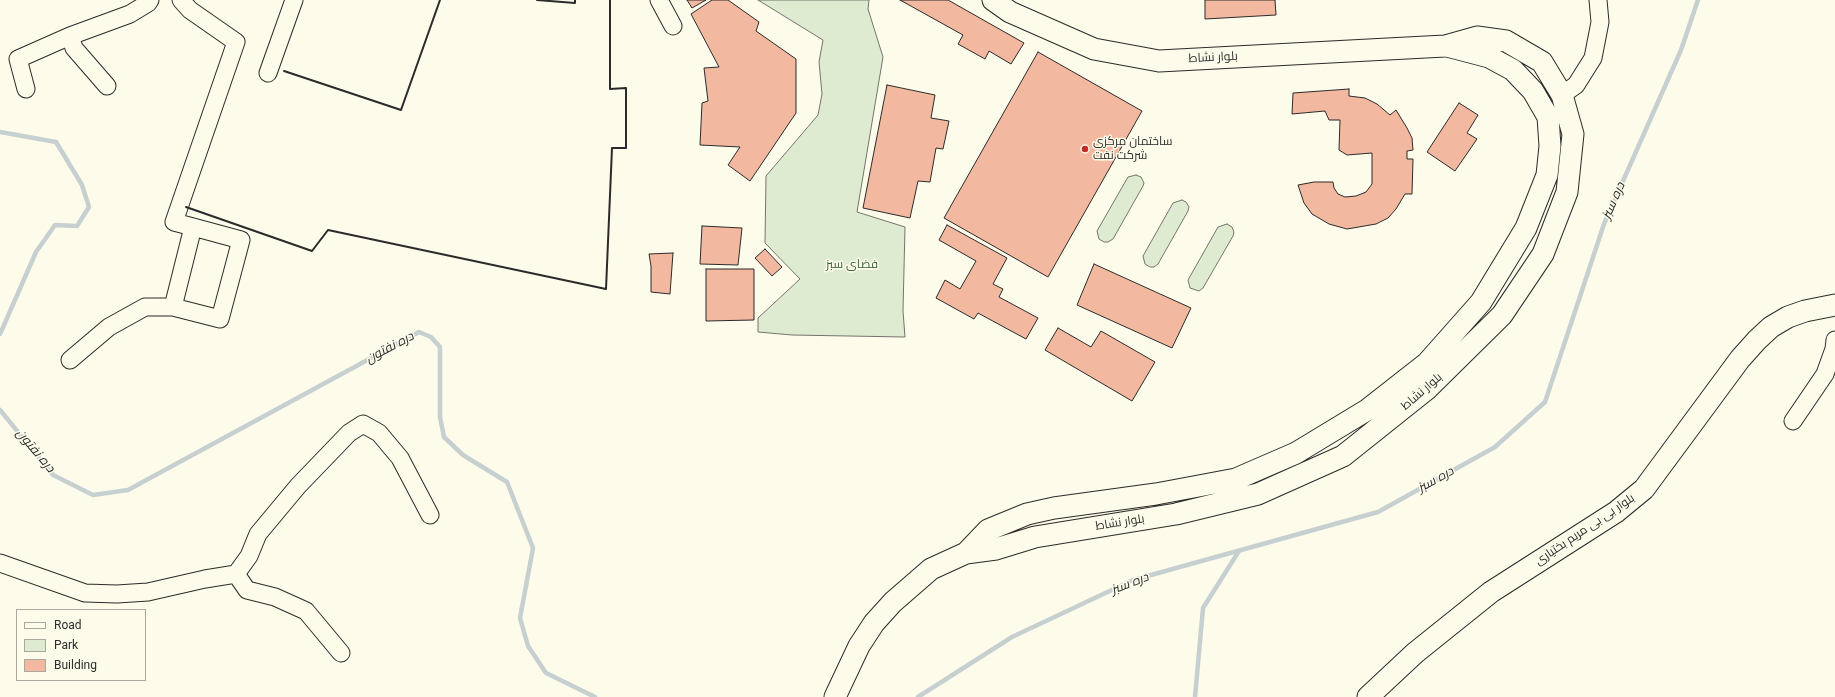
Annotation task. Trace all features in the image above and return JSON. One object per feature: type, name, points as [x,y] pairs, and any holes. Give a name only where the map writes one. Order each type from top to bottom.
[{"type":"main road","name":"بلوار نشاط","points":[[835,697],[859,646],[874,623],[909,588],[931,569],[966,553],[996,549],[1035,537],[1176,514],[1258,494],[1342,456],[1427,389],[1502,315],[1543,254],[1567,192],[1572,157],[1573,134],[1562,94],[1542,62],[1506,41],[1477,37],[1445,46],[1159,61],[1094,49],[1010,12],[993,0]]},
{"type":"main road","name":"بلوار نشاط","points":[[966,553],[988,530],[1027,514],[1054,508],[1156,494],[1236,479],[1296,453],[1367,410],[1427,363],[1481,302],[1526,228],[1547,175],[1550,146],[1548,117],[1533,90],[1513,70],[1489,58],[1445,46]]},
{"type":"main road","name":"بلوار بی بی مریم بختیاری","points":[[1368,697],[1415,653],[1492,592],[1616,512],[1644,489],[1740,359],[1771,327],[1793,315],[1835,305]]},
{"type":"street","points":[[26,89],[18,59],[70,36],[130,14],[148,3],[150,0]]},
{"type":"street","points":[[70,360],[108,328],[145,306],[173,307],[220,319],[241,240],[174,222],[236,42],[190,10],[181,0]]},
{"type":"street","points":[[268,74],[294,0]]},
{"type":"street","points":[[659,0],[673,26]]},
{"type":"street","points":[[1562,94],[1576,85],[1593,58],[1600,22],[1598,0]]},
{"type":"street","points":[[70,36],[74,48],[107,86]]},
{"type":"street","points":[[173,307],[193,227]]},
{"type":"street","points":[[1793,421],[1825,374],[1834,350],[1835,340]]},
{"type":"street","points":[[0,562],[85,593],[117,594],[148,592],[205,579],[236,574],[249,556],[258,534],[298,486],[349,433],[363,424],[379,433],[400,458],[430,515]]},
{"type":"street","points":[[236,574],[247,590],[275,597],[306,612],[341,653]]},
{"type":"green space","name":"فضای سبز","points":[[758,0],[869,0],[868,9],[883,57],[857,212],[905,227],[903,311],[905,337],[792,335],[758,332],[758,318],[800,279],[765,243],[766,176],[818,115],[822,94],[819,62],[823,40]]},
{"type":"green space","points":[[1136,175],[1141,177],[1144,183],[1143,186],[1113,239],[1108,242],[1104,242],[1099,239],[1097,231],[1128,177]]},
{"type":"green space","points":[[1182,200],[1186,202],[1189,207],[1188,211],[1158,264],[1154,267],[1150,267],[1145,264],[1143,256],[1173,203]]},
{"type":"green space","points":[[1227,224],[1232,227],[1234,232],[1233,236],[1203,288],[1199,291],[1190,288],[1188,280],[1218,227]]},
{"type":"building","points":[[687,0],[706,0],[692,8]]},
{"type":"building","points":[[712,0],[728,0],[759,22],[756,31],[796,59],[796,113],[750,181],[728,165],[740,147],[700,145],[702,103],[708,101],[704,68],[719,67],[691,14]]},
{"type":"building","points":[[900,0],[948,0],[1024,43],[1011,64],[989,51],[985,59],[958,44],[963,35]]},
{"type":"building","points":[[1205,0],[1275,0],[1276,15],[1205,19]]},
{"type":"building","points":[[1038,52],[1142,111],[1048,277],[944,218]]},
{"type":"building","points":[[887,85],[935,95],[931,118],[949,121],[943,149],[936,148],[930,182],[918,181],[910,218],[863,208]]},
{"type":"building","points":[[1349,89],[1349,96],[1365,98],[1377,104],[1390,115],[1396,110],[1412,138],[1413,150],[1407,151],[1407,159],[1413,159],[1412,194],[1405,194],[1396,209],[1388,218],[1376,224],[1347,229],[1329,224],[1312,214],[1304,203],[1298,185],[1314,182],[1333,182],[1334,188],[1338,194],[1345,197],[1356,196],[1366,192],[1372,184],[1372,153],[1347,155],[1339,150],[1340,120],[1329,120],[1325,111],[1292,114],[1293,93]]},
{"type":"building","points":[[1459,103],[1478,115],[1467,133],[1477,139],[1455,171],[1427,152]]},
{"type":"building","points":[[947,225],[1007,258],[993,284],[1003,289],[999,297],[1038,318],[1026,339],[978,313],[974,319],[936,298],[945,280],[960,289],[976,261],[939,240]]},
{"type":"building","points":[[702,226],[742,228],[738,265],[700,264]]},
{"type":"building","points":[[765,249],[782,267],[772,276],[755,258]]},
{"type":"building","points":[[673,253],[670,294],[651,292],[651,266],[649,254]]},
{"type":"building","points":[[1094,264],[1191,308],[1172,348],[1077,305]]},
{"type":"building","points":[[706,269],[754,269],[754,320],[706,321]]},
{"type":"building","points":[[1058,328],[1091,347],[1101,331],[1155,362],[1132,401],[1045,350]]},
{"type":"waterway","name":"دره سبز","points":[[918,697],[1012,637],[1133,580],[1378,512],[1495,447],[1545,402],[1604,224],[1681,50],[1698,0]]},
{"type":"waterway","name":"دره نفتون","points":[[0,132],[56,142],[82,185],[89,207],[77,226],[55,225],[36,252],[0,334]]},
{"type":"waterway","name":"دره نفتون","points":[[0,410],[53,475],[93,495],[128,490],[419,332],[431,337],[440,347],[440,417],[444,437],[463,455],[507,482],[533,548],[520,618],[528,646],[546,673],[595,697]]},
{"type":"waterway","points":[[1195,697],[1203,608],[1239,551]]},
{"type":"wall","points":[[284,71],[401,110],[440,0]]},
{"type":"wall","points":[[537,0],[575,3],[575,0]]},
{"type":"wall","points":[[186,207],[312,251],[328,230],[606,289],[612,148],[626,148],[626,88],[610,89],[610,0]]},
{"type":"place","name":"ساختمان مرکزی شرکت نفت","points":[[1085,149]]}]
